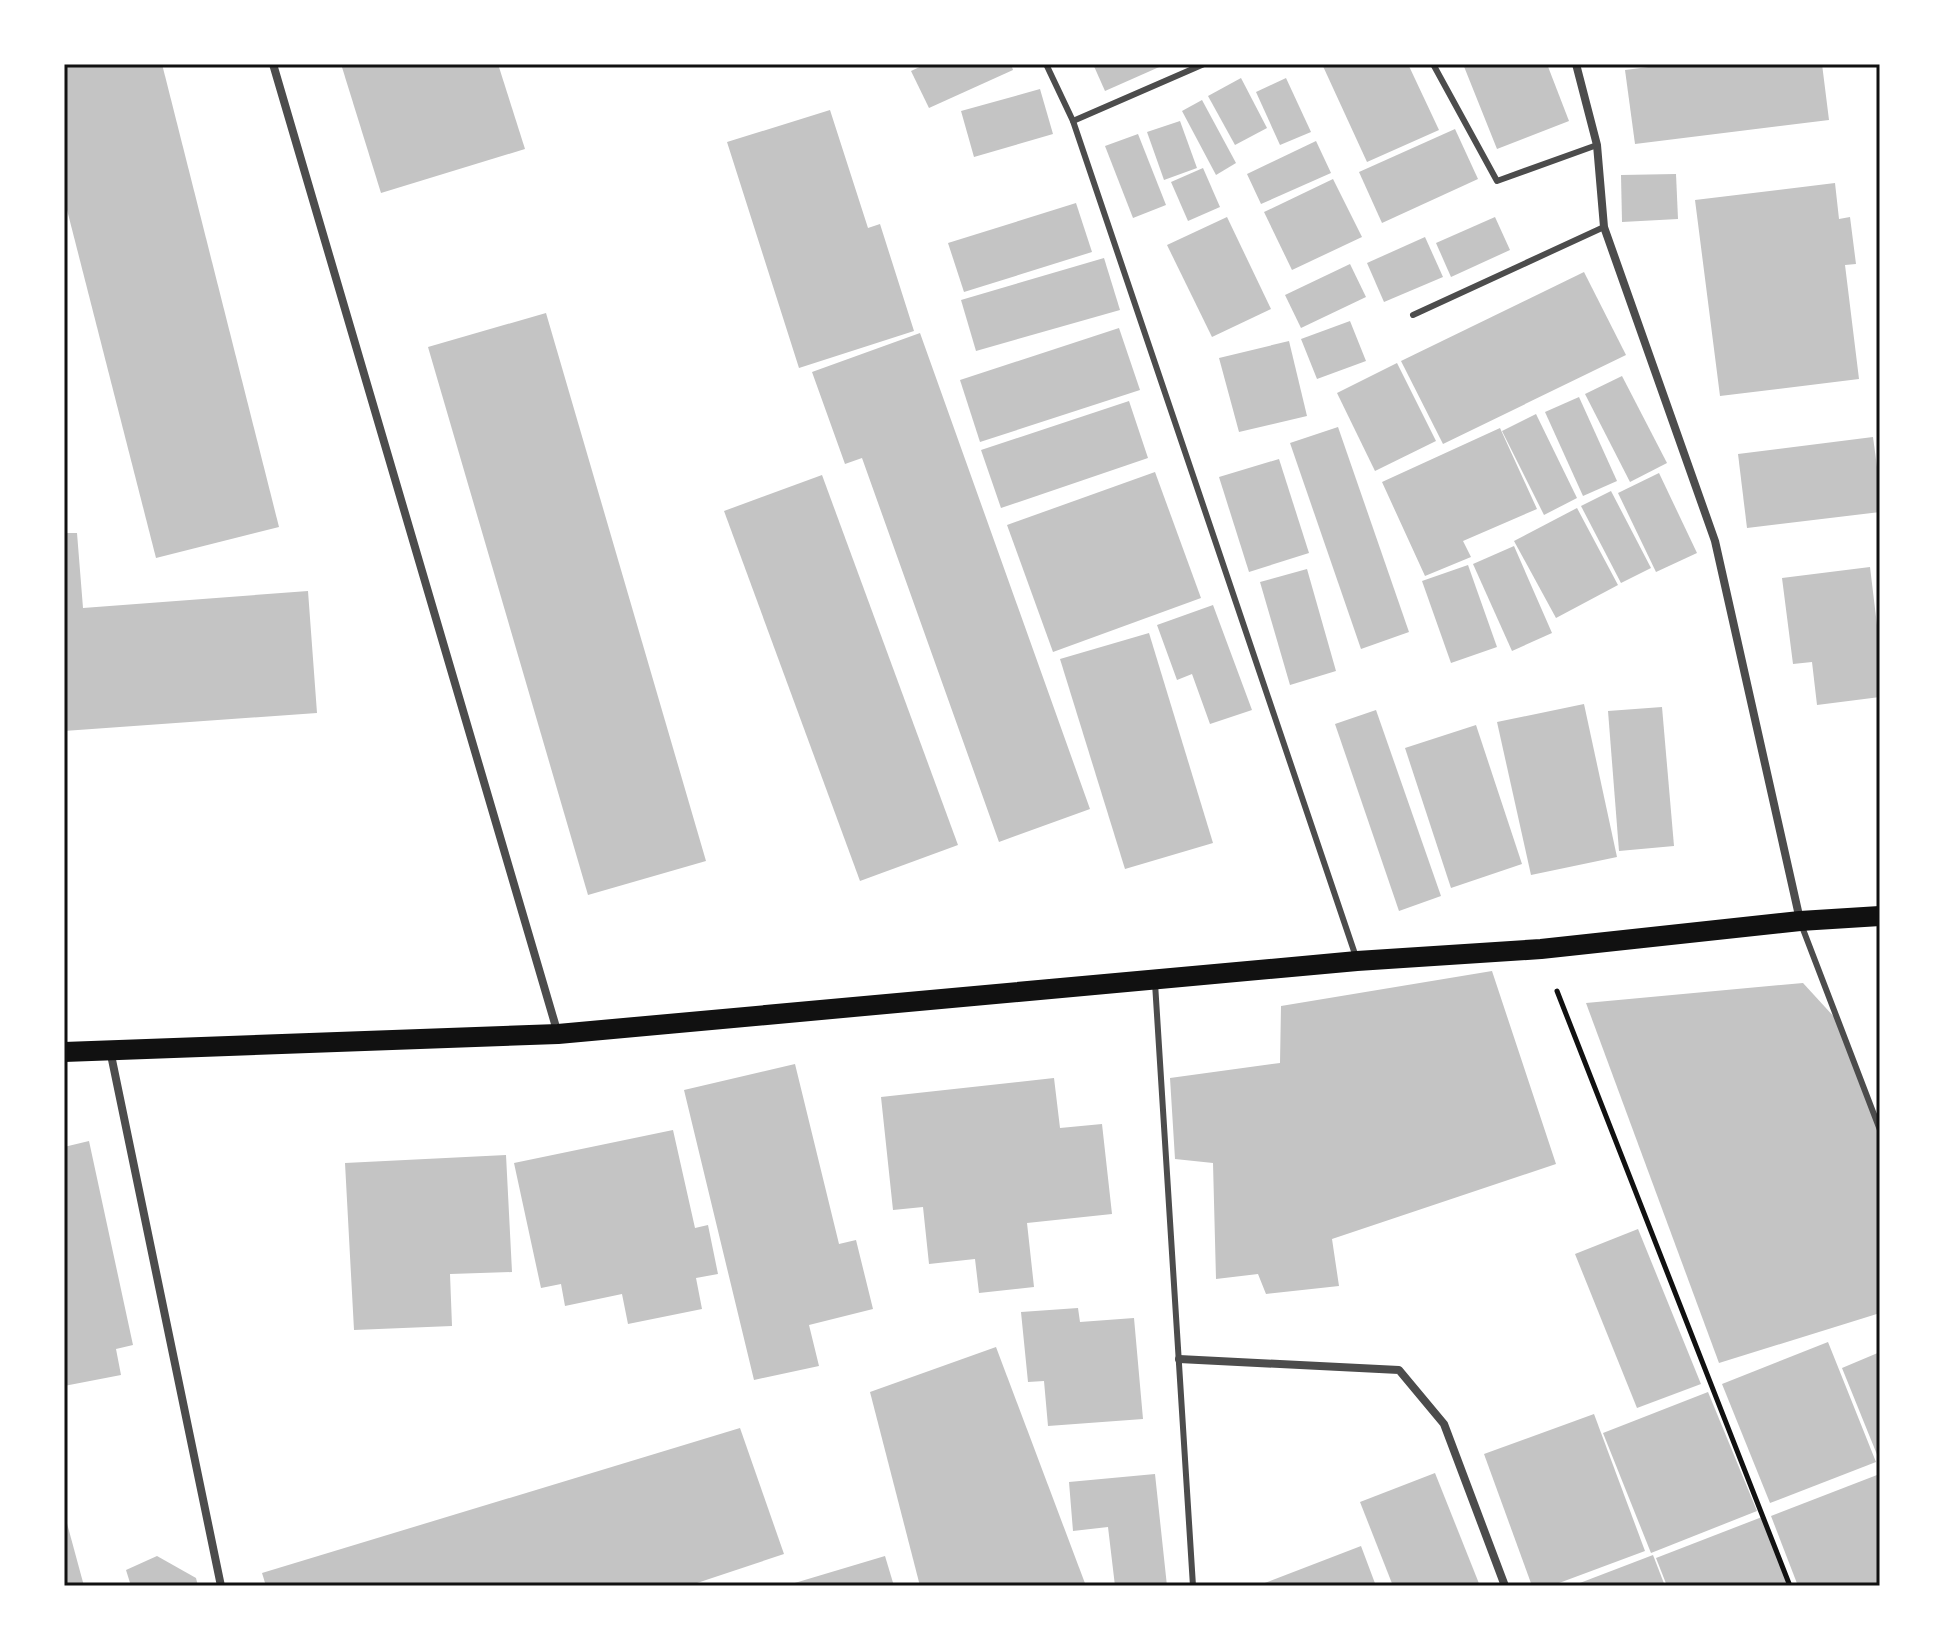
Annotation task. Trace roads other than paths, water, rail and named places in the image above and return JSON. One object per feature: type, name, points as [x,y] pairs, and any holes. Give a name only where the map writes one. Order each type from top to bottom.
[{"type":"main road","points":[[64,1052],[558,1034],[1155,978],[1541,949],[1800,921],[1880,916]]},
{"type":"street","points":[[273,64],[558,1034]]},
{"type":"street","points":[[1576,64],[1597,145],[1604,227],[1715,541],[1800,921]]},
{"type":"street","points":[[110,1049],[221,1586]]},
{"type":"street","points":[[1179,1359],[1399,1370],[1444,1424],[1505,1586]]},
{"type":"lane","points":[[1046,64],[1073,121],[1357,961]]},
{"type":"lane","points":[[1073,121],[1204,64]]},
{"type":"lane","points":[[1433,64],[1497,181],[1597,145]]},
{"type":"lane","points":[[1413,315],[1604,227]]},
{"type":"lane","points":[[1800,921],[1880,1130]]},
{"type":"lane","points":[[1155,978],[1193,1586]]}]
